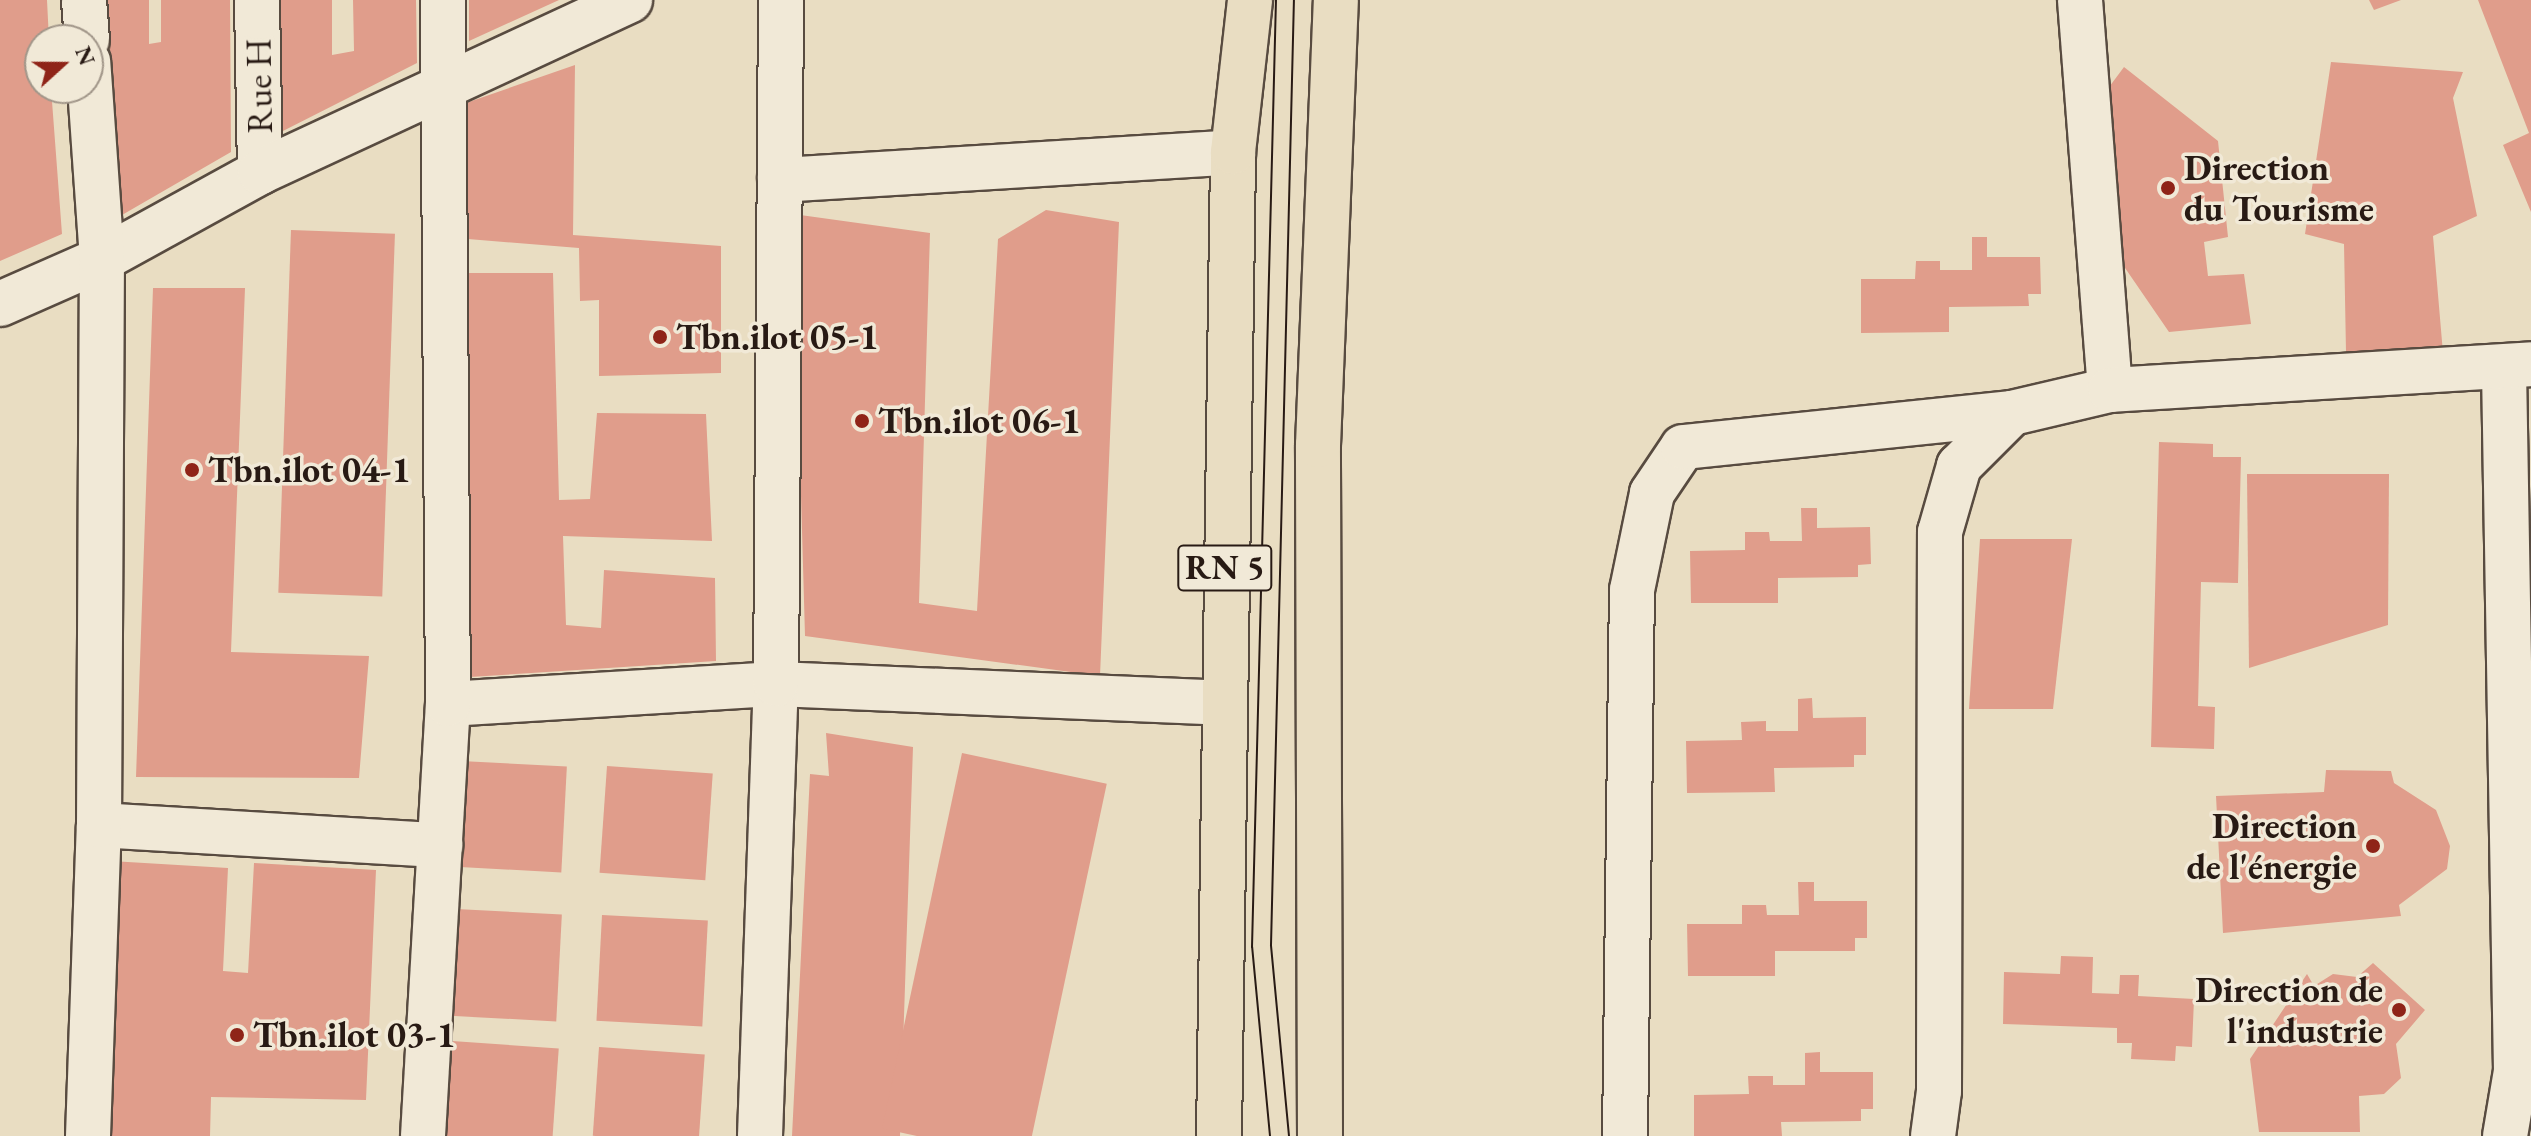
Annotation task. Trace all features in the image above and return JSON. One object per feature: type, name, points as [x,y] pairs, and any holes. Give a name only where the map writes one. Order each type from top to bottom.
[{"type":"main road","name":"RN 5","points":[[1219,1136],[1233,152],[1250,0]]},
{"type":"main road","name":"RN 5","points":[[1320,1136],[1318,445],[1336,0]]},
{"type":"street","points":[[84,0],[86,24]]},
{"type":"street","name":"Rue H","points":[[257,0],[260,172]]},
{"type":"street","points":[[423,1136],[448,704],[443,0]]},
{"type":"street","points":[[0,304],[102,259],[260,172],[629,0]]},
{"type":"street","points":[[760,1136],[776,684],[781,0]]},
{"type":"street","points":[[2080,0],[2110,390]]},
{"type":"street","points":[[88,1136],[99,825],[102,259],[91,104]]},
{"type":"street","points":[[780,180],[1233,152]]},
{"type":"street","points":[[1625,1136],[1632,590],[1652,493],[1683,447],[2012,413],[2110,390],[2517,367],[2524,1072],[2505,1136]]},
{"type":"street","points":[[1933,1136],[1939,1091],[1940,532],[1959,466],[2012,413]]},
{"type":"street","points":[[448,704],[776,684],[1223,703]]},
{"type":"street","points":[[99,825],[440,845]]},
{"type":"building","points":[[0,0],[47,0],[48,24],[24,24],[24,104],[52,104],[62,234],[0,261]]},
{"type":"building","points":[[106,0],[149,0],[149,44],[161,42],[161,0],[230,0],[231,152],[122,215]]},
{"type":"building","points":[[278,0],[332,0],[332,55],[354,51],[353,0],[416,0],[417,63],[279,133]]},
{"type":"building","points":[[469,0],[559,0],[469,41]]},
{"type":"building","points":[[2369,0],[2401,0],[2374,10]]},
{"type":"building","points":[[2478,0],[2531,0],[2531,212],[2503,145],[2529,133]]},
{"type":"building","points":[[2331,62],[2463,72],[2453,98],[2477,216],[2433,236],[2443,353],[2346,352],[2344,244],[2305,234]]},
{"type":"building","name":"Tbn.ilot 05-1","points":[[575,65],[573,235],[721,246],[721,373],[599,376],[599,300],[580,301],[579,248],[468,239],[468,273],[553,273],[559,500],[590,499],[597,413],[706,414],[712,541],[563,536],[566,625],[601,628],[604,570],[715,578],[716,661],[470,677],[463,104]]},
{"type":"building","points":[[2124,67],[2218,141],[2228,237],[2204,242],[2208,276],[2244,274],[2251,324],[2169,332],[2112,249],[2095,106]]},
{"type":"building","name":"Tbn.ilot 06-1","points":[[1046,210],[1119,222],[1100,676],[805,636],[793,214],[930,233],[919,603],[977,611],[998,239]]},
{"type":"building","points":[[291,230],[395,234],[382,596],[278,593]]},
{"type":"building","points":[[1972,237],[1987,237],[1987,257],[2040,257],[2041,294],[2028,294],[2029,306],[1949,307],[1949,332],[1861,333],[1861,279],[1915,279],[1916,261],[1940,261],[1940,270],[1972,270]]},
{"type":"building","name":"Tbn.ilot 04-1","points":[[153,288],[245,288],[231,652],[369,656],[359,778],[136,777]]},
{"type":"building","points":[[2159,442],[2213,444],[2213,457],[2241,457],[2238,583],[2201,582],[2198,706],[2215,707],[2214,749],[2151,747]]},
{"type":"building","points":[[2247,474],[2389,474],[2388,625],[2249,668]]},
{"type":"building","points":[[1801,508],[1817,508],[1817,528],[1870,527],[1871,564],[1858,565],[1858,577],[1778,578],[1778,603],[1691,603],[1690,551],[1745,550],[1745,532],[1769,532],[1770,541],[1802,541]]},
{"type":"building","points":[[1980,539],[2072,539],[2053,709],[1969,709]]},
{"type":"building","points":[[1812,698],[1813,718],[1866,717],[1866,755],[1854,755],[1854,767],[1774,768],[1775,792],[1687,793],[1686,741],[1742,740],[1741,722],[1766,721],[1766,731],[1798,731],[1798,699]]},
{"type":"building","points":[[826,733],[913,747],[900,1136],[792,1136],[810,774],[829,776]]},
{"type":"building","points":[[962,753],[1107,784],[1032,1136],[917,1136],[882,1129]]},
{"type":"building","points":[[461,761],[567,767],[561,872],[455,867]]},
{"type":"building","points":[[607,766],[713,773],[705,880],[600,873]]},
{"type":"building","points":[[2326,770],[2391,771],[2394,783],[2436,810],[2450,846],[2447,869],[2399,905],[2401,916],[2223,933],[2216,796],[2324,792]]},
{"type":"building","name":"Tbn.ilot 03-1","points":[[111,861],[228,868],[223,971],[248,973],[254,863],[376,870],[366,1100],[211,1097],[210,1136],[103,1136]]},
{"type":"building","points":[[1798,882],[1814,882],[1814,901],[1867,901],[1867,938],[1855,938],[1855,951],[1775,951],[1775,976],[1688,976],[1687,924],[1742,924],[1742,905],[1766,905],[1767,915],[1799,915]]},
{"type":"building","points":[[456,909],[562,915],[556,1021],[450,1016]]},
{"type":"building","points":[[602,915],[708,921],[702,1026],[596,1021]]},
{"type":"building","points":[[2061,956],[2093,957],[2092,993],[2119,994],[2120,975],[2139,975],[2138,996],[2194,999],[2192,1047],[2176,1046],[2175,1061],[2131,1059],[2132,1043],[2117,1043],[2117,1028],[2003,1024],[2004,972],[2060,974]]},
{"type":"building","points":[[2373,963],[2425,1010],[2396,1044],[2401,1078],[2384,1094],[2359,1096],[2360,1132],[2259,1132],[2250,1059],[2307,974],[2314,986],[2333,974],[2357,977]]},
{"type":"building","points":[[452,1041],[559,1048],[553,1136],[445,1136]]},
{"type":"building","points":[[599,1047],[705,1054],[699,1136],[593,1136]]},
{"type":"building","points":[[1820,1052],[1820,1072],[1873,1072],[1873,1109],[1861,1109],[1861,1121],[1781,1122],[1782,1136],[1694,1136],[1694,1095],[1749,1094],[1748,1076],[1773,1076],[1773,1085],[1805,1085],[1805,1053]]},
{"type":"tram line","points":[[1270,1136],[1252,947],[1276,0]]},
{"type":"tram line","points":[[1289,1136],[1271,945],[1294,0]]},
{"type":"place","name":"Direction du Tourisme","points":[[2168,188]]},
{"type":"place","name":"Tbn.ilot 05-1","points":[[660,337]]},
{"type":"place","name":"Tbn.ilot 06-1","points":[[862,421]]},
{"type":"place","name":"Tbn.ilot 04-1","points":[[192,470]]},
{"type":"place","name":"Direction de l'énergie","points":[[2373,846]]},
{"type":"place","name":"Direction de l'industrie","points":[[2399,1010]]},
{"type":"place","name":"Tbn.ilot 03-1","points":[[237,1035]]}]
